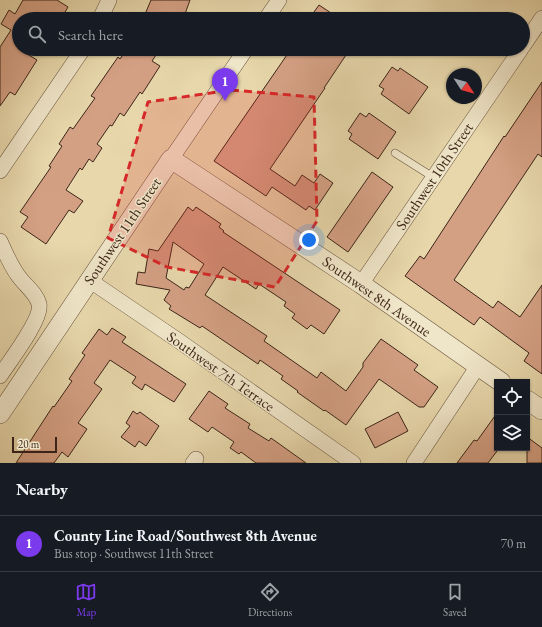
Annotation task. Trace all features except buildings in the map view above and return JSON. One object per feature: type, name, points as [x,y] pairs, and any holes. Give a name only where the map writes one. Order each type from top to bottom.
[{"type":"street","points":[[103,12],[109,0]]},
{"type":"street","points":[[271,12],[279,0]]},
{"type":"street","points":[[530,36],[542,18]]},
{"type":"street","points":[[0,171],[78,56]]},
{"type":"street","name":"Southwest 11th Street","points":[[0,414],[241,56]]},
{"type":"street","name":"Southwest 10th Street","points":[[361,284],[516,56]]},
{"type":"street","name":"Southwest 8th Avenue","points":[[171,159],[361,284],[497,379]]},
{"type":"street","points":[[0,241],[16,274],[39,303],[39,312],[32,327],[0,376]]},
{"type":"street","name":"Southwest 7th Terrace","points":[[89,280],[179,341],[352,463]]},
{"type":"street","points":[[414,463],[478,366]]},
{"type":"street","points":[[530,402],[542,410]]},
{"type":"lane","points":[[395,153],[433,177]]},
{"type":"highlighted area","points":[[231,90],[314,97],[317,221],[275,287],[167,267],[108,238],[148,102]]},
{"type":"place","name":"County Line Road/Southwest 8th Avenue","points":[[225,101]]}]
